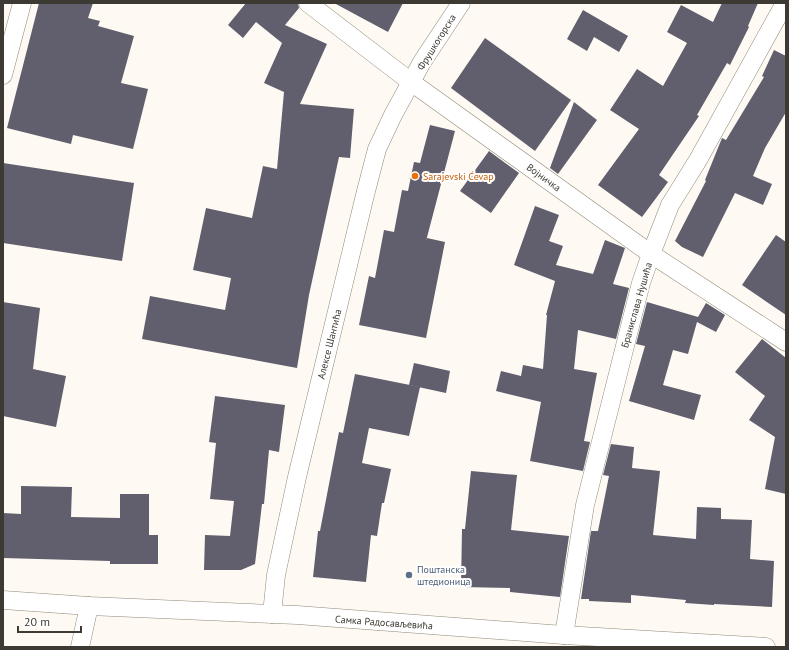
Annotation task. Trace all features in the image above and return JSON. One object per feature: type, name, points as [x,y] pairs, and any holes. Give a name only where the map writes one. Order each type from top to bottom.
[{"type":"street","points":[[3,75],[22,3]]},
{"type":"street","name":"Војничка","points":[[308,3],[411,82],[651,254],[786,342]]},
{"type":"street","name":"Фрушкогорска","points":[[411,82],[422,62],[461,3]]},
{"type":"street","name":"Бранислава Нушића","points":[[564,635],[586,505],[641,283],[651,254],[670,205],[698,160],[785,3]]},
{"type":"street","name":"Алексе Шантића","points":[[272,614],[276,575],[297,477],[377,149],[411,82]]},
{"type":"street","name":"Самка Радосављевића","points":[[3,600],[89,606],[272,614],[564,635],[766,647]]},
{"type":"street","points":[[80,647],[89,606]]},
{"type":"building","points":[[39,3],[93,3],[88,18],[100,21],[98,26],[134,36],[121,83],[148,89],[133,149],[73,135],[71,144],[7,128]]},
{"type":"building","points":[[246,3],[298,3],[299,8],[285,25],[327,44],[300,104],[354,109],[350,158],[339,157],[309,295],[297,368],[142,339],[150,296],[225,310],[231,278],[193,270],[206,208],[252,218],[263,166],[277,169],[284,92],[264,83],[282,43],[256,22],[243,38],[228,25]]},
{"type":"building","points":[[334,3],[403,3],[388,32]]},
{"type":"building","points":[[722,3],[758,3],[748,26],[749,27],[730,65],[727,63],[697,115],[699,116],[659,175],[668,182],[642,217],[598,185],[639,129],[610,110],[637,69],[663,86],[687,43],[667,32],[681,5],[713,22]]},
{"type":"building","points":[[583,10],[628,36],[619,52],[594,37],[587,51],[567,39]]},
{"type":"building","points":[[485,38],[571,100],[535,151],[451,88]]},
{"type":"building","points":[[774,50],[786,56],[786,112],[765,148],[753,176],[772,184],[763,205],[735,193],[703,257],[682,247],[675,241],[706,181],[705,180],[722,138],[726,140],[764,77],[762,76]]},
{"type":"building","points":[[574,102],[597,120],[558,174],[550,168]]},
{"type":"building","points":[[430,125],[455,131],[426,241],[427,238],[445,242],[426,338],[359,325],[369,276],[375,278],[384,230],[394,232],[402,190],[408,191],[414,162],[420,163]]},
{"type":"building","points":[[489,151],[519,173],[491,213],[460,191]]},
{"type":"building","points":[[3,163],[134,183],[122,261],[3,243]]},
{"type":"building","points":[[535,206],[559,215],[549,241],[563,246],[556,265],[593,274],[605,240],[625,248],[613,284],[629,288],[616,339],[578,330],[574,369],[597,373],[584,441],[590,442],[583,471],[530,461],[541,402],[496,391],[501,371],[521,376],[523,365],[543,369],[546,315],[555,281],[514,265]]},
{"type":"building","points":[[776,235],[786,242],[786,315],[742,285]]},
{"type":"building","points":[[3,302],[40,308],[33,369],[66,376],[56,427],[3,416]]},
{"type":"building","points":[[647,302],[698,317],[706,303],[725,315],[716,332],[697,322],[688,354],[673,350],[663,385],[701,395],[694,420],[629,401],[645,346],[636,344]]},
{"type":"building","points":[[762,339],[786,358],[786,494],[765,489],[775,437],[749,420],[765,396],[735,372]]},
{"type":"building","points":[[414,363],[450,371],[446,393],[409,385]]},
{"type":"building","points":[[355,374],[420,387],[409,436],[369,428],[362,463],[391,469],[384,503],[382,503],[377,536],[371,535],[366,582],[313,577],[318,531],[320,531],[339,432],[343,433]]},
{"type":"building","points":[[215,396],[285,405],[279,452],[269,450],[264,504],[262,504],[255,564],[241,570],[204,570],[205,535],[230,536],[234,501],[210,499],[216,443],[209,442]]},
{"type":"building","points":[[611,444],[634,447],[632,468],[660,471],[653,535],[696,539],[697,507],[721,508],[721,519],[752,520],[750,559],[774,561],[772,607],[685,603],[686,600],[631,595],[631,603],[589,601],[589,599],[581,599],[591,531],[598,531],[609,476],[603,475]]},
{"type":"building","points":[[471,471],[517,475],[511,530],[569,536],[560,597],[510,592],[510,588],[461,587],[462,529],[465,529]]},
{"type":"building","points":[[21,486],[72,487],[71,517],[120,518],[120,494],[149,494],[149,535],[158,535],[158,564],[110,564],[110,561],[3,558],[3,513],[21,514]]},
{"type":"place","name":"Sarajevski Ćevap","points":[[415,176]]},
{"type":"place","name":"Поштанска штедионица","points":[[409,575]]}]
